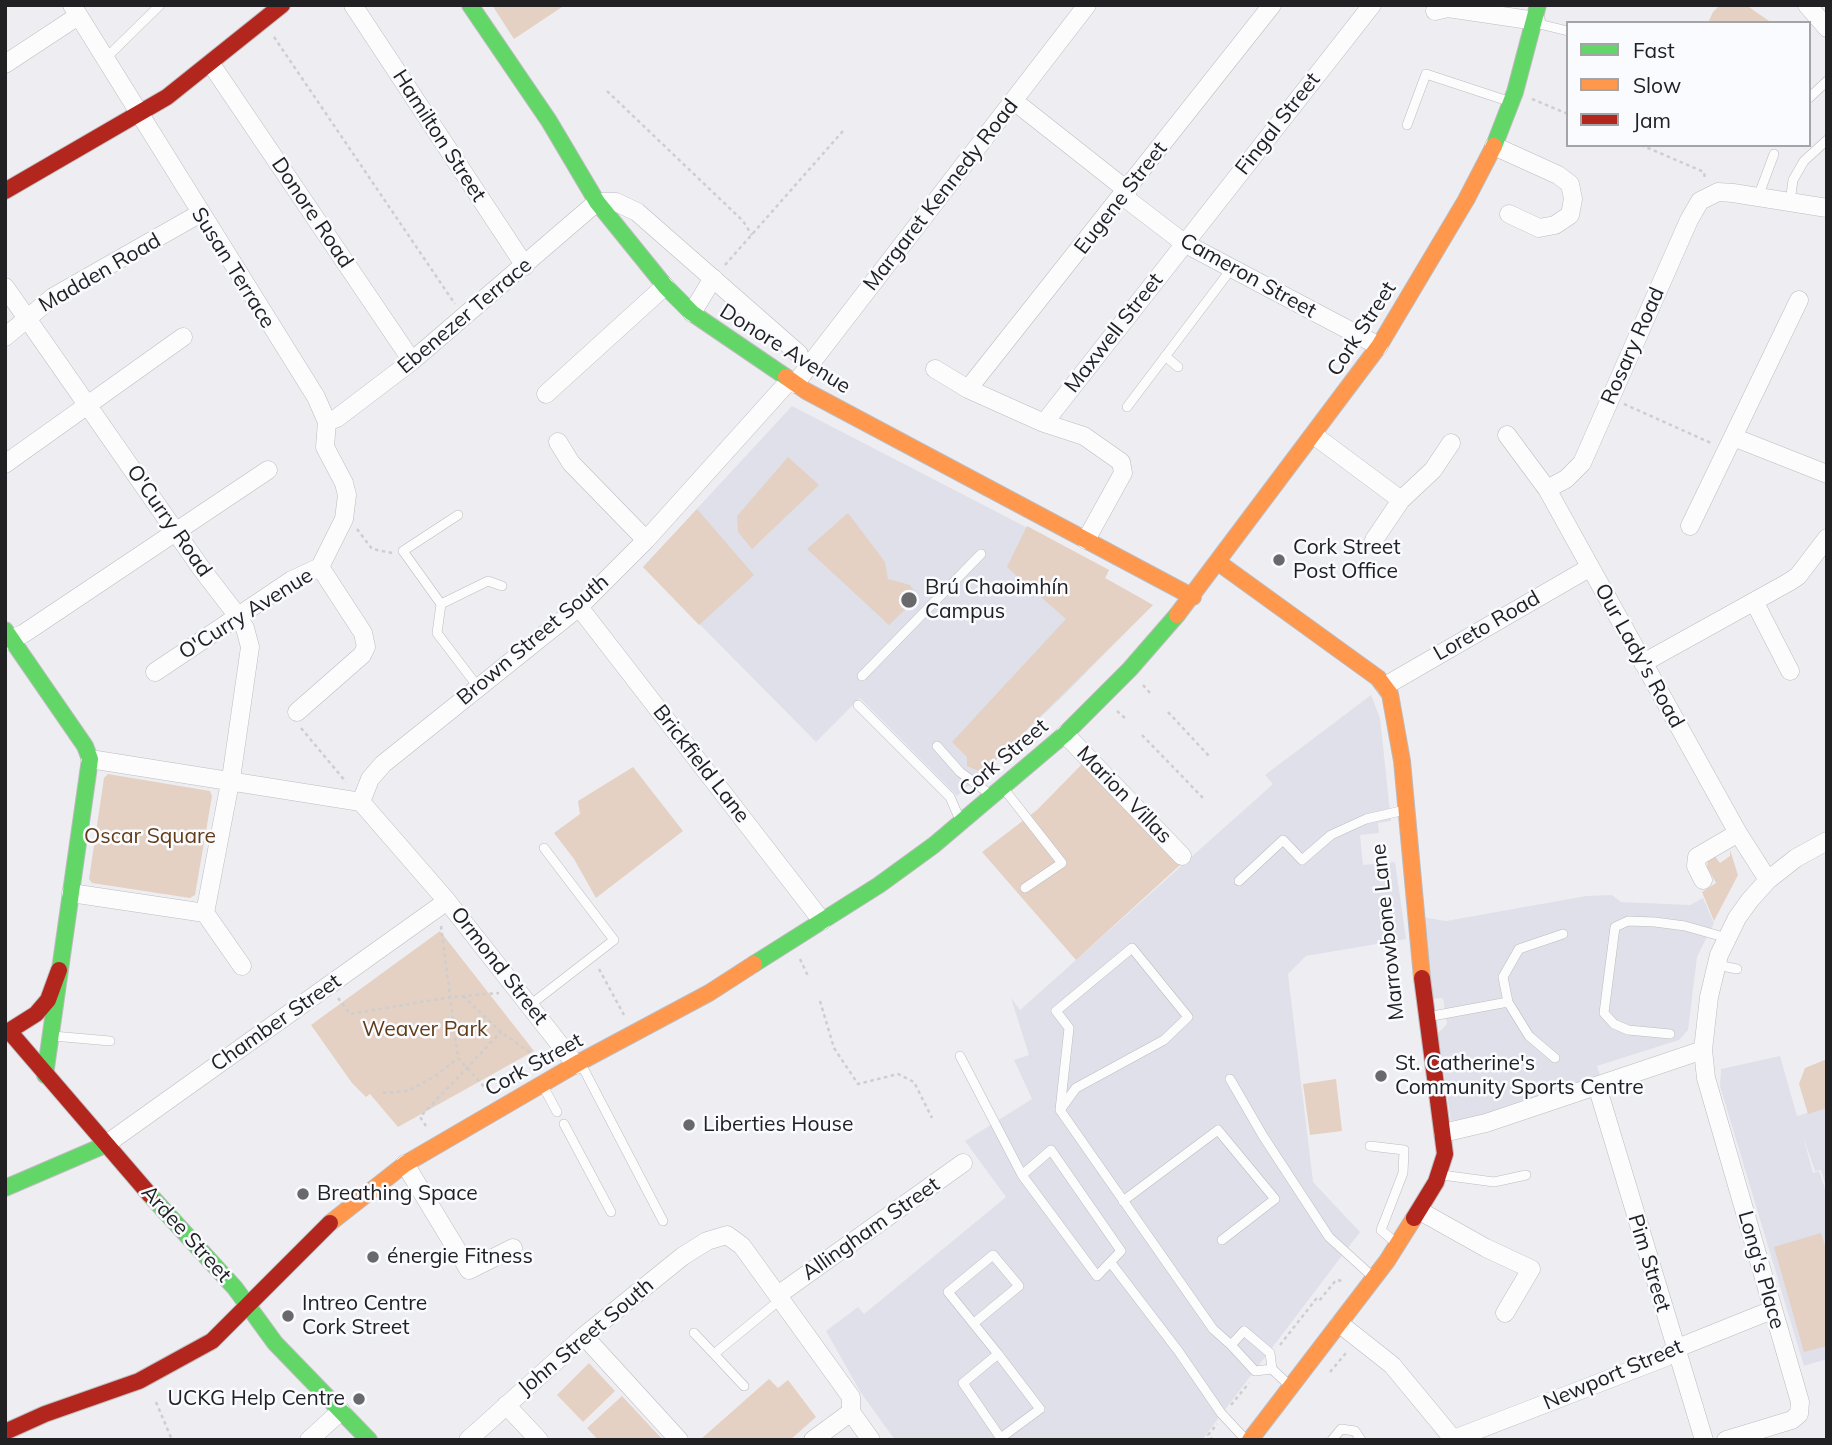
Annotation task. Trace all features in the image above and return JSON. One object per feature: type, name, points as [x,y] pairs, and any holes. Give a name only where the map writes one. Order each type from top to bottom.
[{"type":"main road","points":[[5,191],[138,114],[211,64],[282,5]]},
{"type":"main road","name":"Donore Avenue","points":[[470,5],[549,121],[597,202],[665,286],[692,313],[792,382],[1193,597]]},
{"type":"main road","name":"Cork Street","points":[[6,1431],[161,1371],[216,1339],[331,1222],[405,1164],[542,1084],[709,993],[879,885],[961,822],[1065,734],[1130,669],[1193,597],[1315,436],[1379,346],[1466,200],[1494,146],[1513,97],[1537,17]]},
{"type":"main road","points":[[1219,563],[1385,686]]},
{"type":"main road","points":[[7,637],[85,746],[90,759],[45,1074]]},
{"type":"main road","name":"Marrowbone Lane","points":[[1248,1440],[1292,1388],[1340,1324],[1371,1275],[1398,1244],[1420,1211],[1439,1174],[1445,1154],[1426,1018],[1395,710],[1385,686]]},
{"type":"main road","points":[[7,1028],[36,1014],[48,1000],[59,970]]},
{"type":"main road","name":"Ardee Street","points":[[7,1028],[105,1145],[148,1183],[232,1285],[275,1343],[369,1440]]},
{"type":"main road","points":[[5,1188],[105,1145]]},
{"type":"street","name":"Hamilton Street","points":[[353,5],[525,266]]},
{"type":"street","name":"Margaret Kennedy Road","points":[[792,382],[1087,5]]},
{"type":"street","name":"Eugene Street","points":[[968,389],[1126,194],[1272,5]]},
{"type":"street","name":"Fingal Street","points":[[1184,243],[1372,5]]},
{"type":"street","points":[[1807,5],[1827,28]]},
{"type":"street","points":[[1435,11],[1448,8],[1537,17]]},
{"type":"street","name":"Susan Terrace","points":[[75,11],[199,214],[316,397],[327,422]]},
{"type":"street","points":[[5,64],[75,11]]},
{"type":"street","name":"Donore Road","points":[[211,64],[412,361]]},
{"type":"street","name":"Cameron Street","points":[[1014,101],[1184,243],[1379,346]]},
{"type":"street","points":[[1494,146],[1558,175],[1570,184],[1572,192],[1570,215],[1555,225],[1539,228],[1509,214]]},
{"type":"street","points":[[1709,196],[1734,192],[1827,208]]},
{"type":"street","name":"Rosary Road","points":[[1548,489],[1566,479],[1582,463],[1689,219],[1700,201],[1709,196]]},
{"type":"street","name":"Ebenezer Terrace","points":[[327,422],[337,418],[412,361],[597,202]]},
{"type":"street","points":[[597,202],[616,202],[637,212],[799,354]]},
{"type":"street","name":"Madden Road","points":[[5,337],[53,297],[199,214]]},
{"type":"street","name":"Maxwell Street","points":[[1044,423],[1184,243]]},
{"type":"street","points":[[692,313],[713,278]]},
{"type":"street","points":[[546,394],[665,286]]},
{"type":"street","name":"O'Curry Road","points":[[5,287],[245,628],[250,647],[230,780]]},
{"type":"street","points":[[1690,526],[1799,300]]},
{"type":"street","points":[[5,464],[183,337]]},
{"type":"street","points":[[935,369],[968,389],[1044,423],[1084,436],[1121,462],[1123,473],[1086,540]]},
{"type":"street","name":"Brown Street South","points":[[361,802],[373,774],[579,607],[646,540],[792,382]]},
{"type":"street","points":[[320,567],[344,519],[347,495],[344,483],[325,447],[327,422]]},
{"type":"street","name":"Our Lady's Road","points":[[1507,435],[1548,489],[1589,568],[1738,833],[1768,880]]},
{"type":"street","points":[[1315,436],[1401,500]]},
{"type":"street","points":[[558,442],[571,463],[646,540]]},
{"type":"street","points":[[1374,540],[1401,500],[1433,470],[1451,443]]},
{"type":"street","points":[[1730,443],[1827,474]]},
{"type":"street","points":[[7,637],[23,634],[268,470]]},
{"type":"street","points":[[1643,663],[1755,603],[1797,576],[1827,538]]},
{"type":"street","name":"O'Curry Avenue","points":[[155,672],[292,580],[320,567],[363,633],[366,647],[362,655],[297,712]]},
{"type":"street","name":"Loreto Road","points":[[1385,686],[1589,568]]},
{"type":"street","points":[[1755,603],[1790,671]]},
{"type":"street","name":"Brickfield Lane","points":[[579,607],[822,921]]},
{"type":"street","name":"Marion Villas","points":[[1065,734],[1182,856]]},
{"type":"street","points":[[90,759],[361,802]]},
{"type":"street","points":[[230,780],[205,913],[242,966]]},
{"type":"street","name":"Ormond Street","points":[[361,802],[447,901],[578,1064]]},
{"type":"street","points":[[1703,880],[1696,866],[1697,857],[1738,833]]},
{"type":"street","name":"Long's Place","points":[[1726,1440],[1780,1424],[1799,1413],[1800,1402],[1709,1088],[1703,1050],[1717,965],[1737,918],[1768,880],[1796,858],[1825,846]]},
{"type":"street","points":[[71,893],[205,913]]},
{"type":"street","name":"Chamber Street","points":[[105,1145],[447,901]]},
{"type":"street","points":[[1443,1133],[1486,1123],[1703,1050]]},
{"type":"street","name":"Pim Street","points":[[1597,1086],[1704,1440]]},
{"type":"street","name":"Allingham Street","points":[[780,1297],[963,1163]]},
{"type":"street","points":[[405,1164],[469,1270],[513,1248]]},
{"type":"street","points":[[1420,1211],[1486,1248],[1531,1269],[1504,1313]]},
{"type":"street","name":"John Street South","points":[[468,1440],[584,1336],[683,1256],[707,1241],[727,1235],[735,1241],[780,1297]]},
{"type":"street","points":[[780,1297],[851,1397],[851,1412],[872,1440]]},
{"type":"street","name":"Newport Street","points":[[1454,1439],[1666,1357],[1675,1349],[1772,1310]]},
{"type":"street","points":[[1340,1324],[1392,1365],[1454,1439]]},
{"type":"street","points":[[584,1336],[679,1440]]},
{"type":"street","points":[[506,1405],[536,1438]]},
{"type":"street","points":[[309,1440],[341,1411]]},
{"type":"street","points":[[813,1440],[851,1412]]},
{"type":"lane","points":[[104,60],[160,5]]},
{"type":"lane","points":[[1537,17],[1566,30]]},
{"type":"lane","points":[[1407,125],[1426,74],[1513,97]]},
{"type":"lane","points":[[1811,96],[1827,81]]},
{"type":"lane","points":[[1790,202],[1793,180],[1804,161],[1827,140]]},
{"type":"lane","points":[[1758,197],[1774,155]]},
{"type":"lane","points":[[1127,407],[1232,268]]},
{"type":"lane","points":[[1166,356],[1178,367]]},
{"type":"lane","points":[[458,515],[403,551],[441,604],[437,633],[478,687]]},
{"type":"lane","points":[[862,676],[981,554]]},
{"type":"lane","points":[[441,604],[488,581],[502,586]]},
{"type":"lane","points":[[858,705],[950,797],[961,822]]},
{"type":"lane","points":[[937,746],[960,772],[997,792],[1062,863],[1025,888]]},
{"type":"lane","points":[[1239,881],[1283,839],[1301,860],[1331,835],[1366,819],[1406,810]]},
{"type":"lane","points":[[530,1005],[614,940],[544,848]]},
{"type":"lane","points":[[1670,1034],[1628,1030],[1614,1024],[1604,1013],[1615,927],[1628,921],[1655,922],[1685,926],[1727,938]]},
{"type":"lane","points":[[1555,1058],[1529,1036],[1508,1002],[1503,976],[1519,949],[1563,934]]},
{"type":"lane","points":[[1060,1110],[1076,1088],[1164,1040],[1188,1017],[1132,948],[1056,1011],[1069,1028],[1060,1110],[1213,1329],[1258,1370],[1272,1369]]},
{"type":"lane","points":[[1717,965],[1737,969]]},
{"type":"lane","points":[[1426,1018],[1508,1002]]},
{"type":"lane","points":[[52,1036],[110,1041]]},
{"type":"lane","points":[[960,1056],[1022,1175],[1097,1276],[1121,1251],[1051,1150],[1022,1175]]},
{"type":"lane","points":[[578,1064],[663,1221]]},
{"type":"lane","points":[[1230,1079],[1263,1136],[1329,1237],[1371,1275]]},
{"type":"lane","points":[[542,1084],[557,1112]]},
{"type":"lane","points":[[564,1125],[611,1212]]},
{"type":"lane","points":[[1123,1201],[1219,1130],[1275,1199],[1222,1240]]},
{"type":"lane","points":[[1370,1146],[1405,1150],[1403,1173],[1381,1230],[1398,1244]]},
{"type":"lane","points":[[1439,1174],[1465,1181],[1494,1182],[1526,1175]]},
{"type":"lane","points":[[974,1323],[1019,1286],[993,1255],[948,1292],[999,1354],[1040,1409],[1002,1438],[963,1382],[999,1354]]},
{"type":"lane","points":[[1111,1263],[1180,1352],[1223,1415],[1248,1440]]},
{"type":"lane","points":[[714,1354],[780,1297]]},
{"type":"lane","points":[[1231,1345],[1244,1331],[1270,1353],[1272,1369],[1292,1388]]},
{"type":"lane","points":[[694,1334],[744,1386]]},
{"type":"lane","points":[[1332,1440],[1341,1429],[1355,1431],[1362,1440]]},
{"type":"path","points":[[263,20],[434,276],[465,317]]},
{"type":"path","points":[[607,91],[743,221],[751,235]]},
{"type":"path","points":[[1513,97],[1566,113]]},
{"type":"path","points":[[713,278],[843,131]]},
{"type":"path","points":[[1646,147],[1704,172],[1709,196]]},
{"type":"path","points":[[1610,398],[1730,443]]},
{"type":"path","points":[[344,519],[352,522],[372,549],[388,553],[403,551]]},
{"type":"path","points":[[297,712],[298,724],[361,802]]},
{"type":"path","points":[[1168,712],[1209,756]]},
{"type":"path","points":[[1142,735],[1205,800]]},
{"type":"path","points":[[430,913],[444,929],[458,1058],[487,1090],[499,1109]]},
{"type":"path","points":[[592,957],[634,1034]]},
{"type":"path","points":[[328,985],[350,1014],[451,997],[499,993],[516,987]]},
{"type":"path","points":[[463,996],[500,1032],[539,1059]]},
{"type":"path","points":[[820,1001],[834,1048],[858,1084],[898,1074],[914,1082],[932,1118]]},
{"type":"path","points":[[426,1126],[420,1117],[500,1032]]},
{"type":"path","points":[[383,1093],[408,1091],[437,1075],[458,1058]]},
{"type":"path","points":[[1270,1357],[1316,1299],[1319,1301],[1336,1280],[1354,1282],[1371,1275]]},
{"type":"path","points":[[1213,1440],[1208,1436],[1258,1370]]},
{"type":"path","points":[[156,1402],[173,1440]]},
{"type":"shaded area","name":"Brú Chaoimhín Campus","points":[[792,406],[1109,570],[1105,578],[1153,605],[1063,696],[957,796],[860,698],[816,742],[643,567]]},
{"type":"shaded area","points":[[1371,695],[1380,718],[1391,821],[1378,823],[1379,833],[1360,835],[1363,865],[1395,862],[1406,939],[1306,956],[1288,974],[1313,1182],[1360,1232],[1202,1440],[895,1440],[861,1393],[826,1331],[858,1307],[864,1314],[1006,1197],[965,1141],[1032,1099],[1014,1060],[1029,1055],[1011,998],[1020,1010],[1273,784],[1265,775]]},
{"type":"shaded area","points":[[1612,895],[1621,902],[1690,905],[1703,898],[1714,923],[1697,957],[1688,1030],[1679,1040],[1597,1066],[1600,1075],[1476,1117],[1451,1121],[1438,1033],[1447,1024],[1443,998],[1432,999],[1422,917],[1446,921],[1586,896]]},
{"type":"shaded area","points":[[1780,1056],[1797,1116],[1827,1107],[1827,1190],[1821,1170],[1815,1171],[1803,1136],[1813,1173],[1819,1171],[1827,1195],[1827,1359],[1804,1366],[1720,1086],[1721,1069]]},
{"type":"green space","points":[[492,5],[565,5],[514,39]]},
{"type":"green space","points":[[1720,5],[1746,5],[1769,21],[1709,21]]},
{"type":"green space","points":[[788,457],[819,485],[752,549],[738,532],[737,516]]},
{"type":"green space","points":[[697,509],[754,575],[699,625],[643,567]]},
{"type":"green space","points":[[848,513],[885,562],[888,579],[910,585],[918,597],[889,625],[807,549]]},
{"type":"green space","points":[[1027,526],[1109,570],[1105,578],[1153,605],[983,773],[967,766],[967,757],[952,742],[1066,619],[1007,567]]},
{"type":"green space","points":[[1084,762],[1180,865],[1076,960],[982,852],[1037,810]]},
{"type":"green space","points":[[633,767],[683,831],[596,898],[574,859],[554,833],[580,814],[578,801]]},
{"type":"green space","name":"Oscar Square","points":[[108,774],[210,791],[212,796],[195,895],[190,898],[92,883],[89,879],[104,778]]},
{"type":"green space","points":[[1730,850],[1738,875],[1714,921],[1702,892],[1716,883],[1707,867],[1708,858],[1713,854],[1720,863],[1730,856]]},
{"type":"green space","name":"Weaver Park","points":[[440,931],[534,1051],[398,1127],[370,1094],[366,1097],[352,1083],[311,1025]]},
{"type":"green space","points":[[1827,1059],[1827,1108],[1808,1114],[1799,1084],[1805,1068]]},
{"type":"green space","points":[[1336,1079],[1342,1131],[1310,1135],[1303,1084]]},
{"type":"green space","points":[[1821,1233],[1827,1252],[1827,1346],[1804,1352],[1774,1247]]},
{"type":"green space","points":[[589,1363],[615,1391],[583,1422],[557,1395]]},
{"type":"green space","points":[[769,1379],[778,1388],[788,1380],[816,1417],[790,1440],[701,1439]]},
{"type":"green space","points":[[622,1396],[663,1440],[598,1440],[587,1428]]},
{"type":"traffic: fast","points":[[470,5],[549,121],[597,202],[665,286],[692,313],[786,377]]},
{"type":"traffic: fast","points":[[1494,146],[1515,92],[1538,5]]},
{"type":"traffic: fast","points":[[754,964],[879,885],[934,845],[1065,734],[1130,669],[1177,615]]},
{"type":"traffic: fast","points":[[5,630],[85,746],[90,759],[45,1075]]},
{"type":"traffic: fast","points":[[5,1188],[105,1145]]},
{"type":"traffic: fast","points":[[150,1195],[235,1288],[275,1343],[369,1440]]},
{"type":"traffic: slow","points":[[1177,615],[1379,346],[1466,200],[1494,146]]},
{"type":"traffic: slow","points":[[786,377],[806,391],[1193,597]]},
{"type":"traffic: slow","points":[[1219,563],[1378,678],[1390,694],[1402,761],[1422,978]]},
{"type":"traffic: slow","points":[[330,1223],[405,1164],[580,1062],[709,993],[754,964]]},
{"type":"traffic: slow","points":[[1250,1440],[1387,1261],[1414,1218]]},
{"type":"traffic: jam","points":[[5,191],[167,97],[282,5]]},
{"type":"traffic: jam","points":[[59,970],[48,1000],[36,1014],[9,1031],[150,1195]]},
{"type":"traffic: jam","points":[[1414,1218],[1436,1182],[1445,1154],[1422,978]]},
{"type":"traffic: jam","points":[[5,1432],[45,1414],[139,1381],[212,1341],[330,1223]]},
{"type":"place","name":"Cork Street Post Office","points":[[1279,560]]},
{"type":"place","name":"Brú Chaoimhín Campus","points":[[909,600]]},
{"type":"place","name":"St. Catherine's Community Sports Centre","points":[[1381,1076]]},
{"type":"place","name":"Liberties House","points":[[689,1125]]},
{"type":"place","name":"Breathing Space","points":[[303,1194]]},
{"type":"place","name":"énergie Fitness","points":[[373,1257]]},
{"type":"place","name":"Intreo Centre Cork Street","points":[[288,1316]]},
{"type":"place","name":"UCKG Help Centre","points":[[359,1399]]}]
